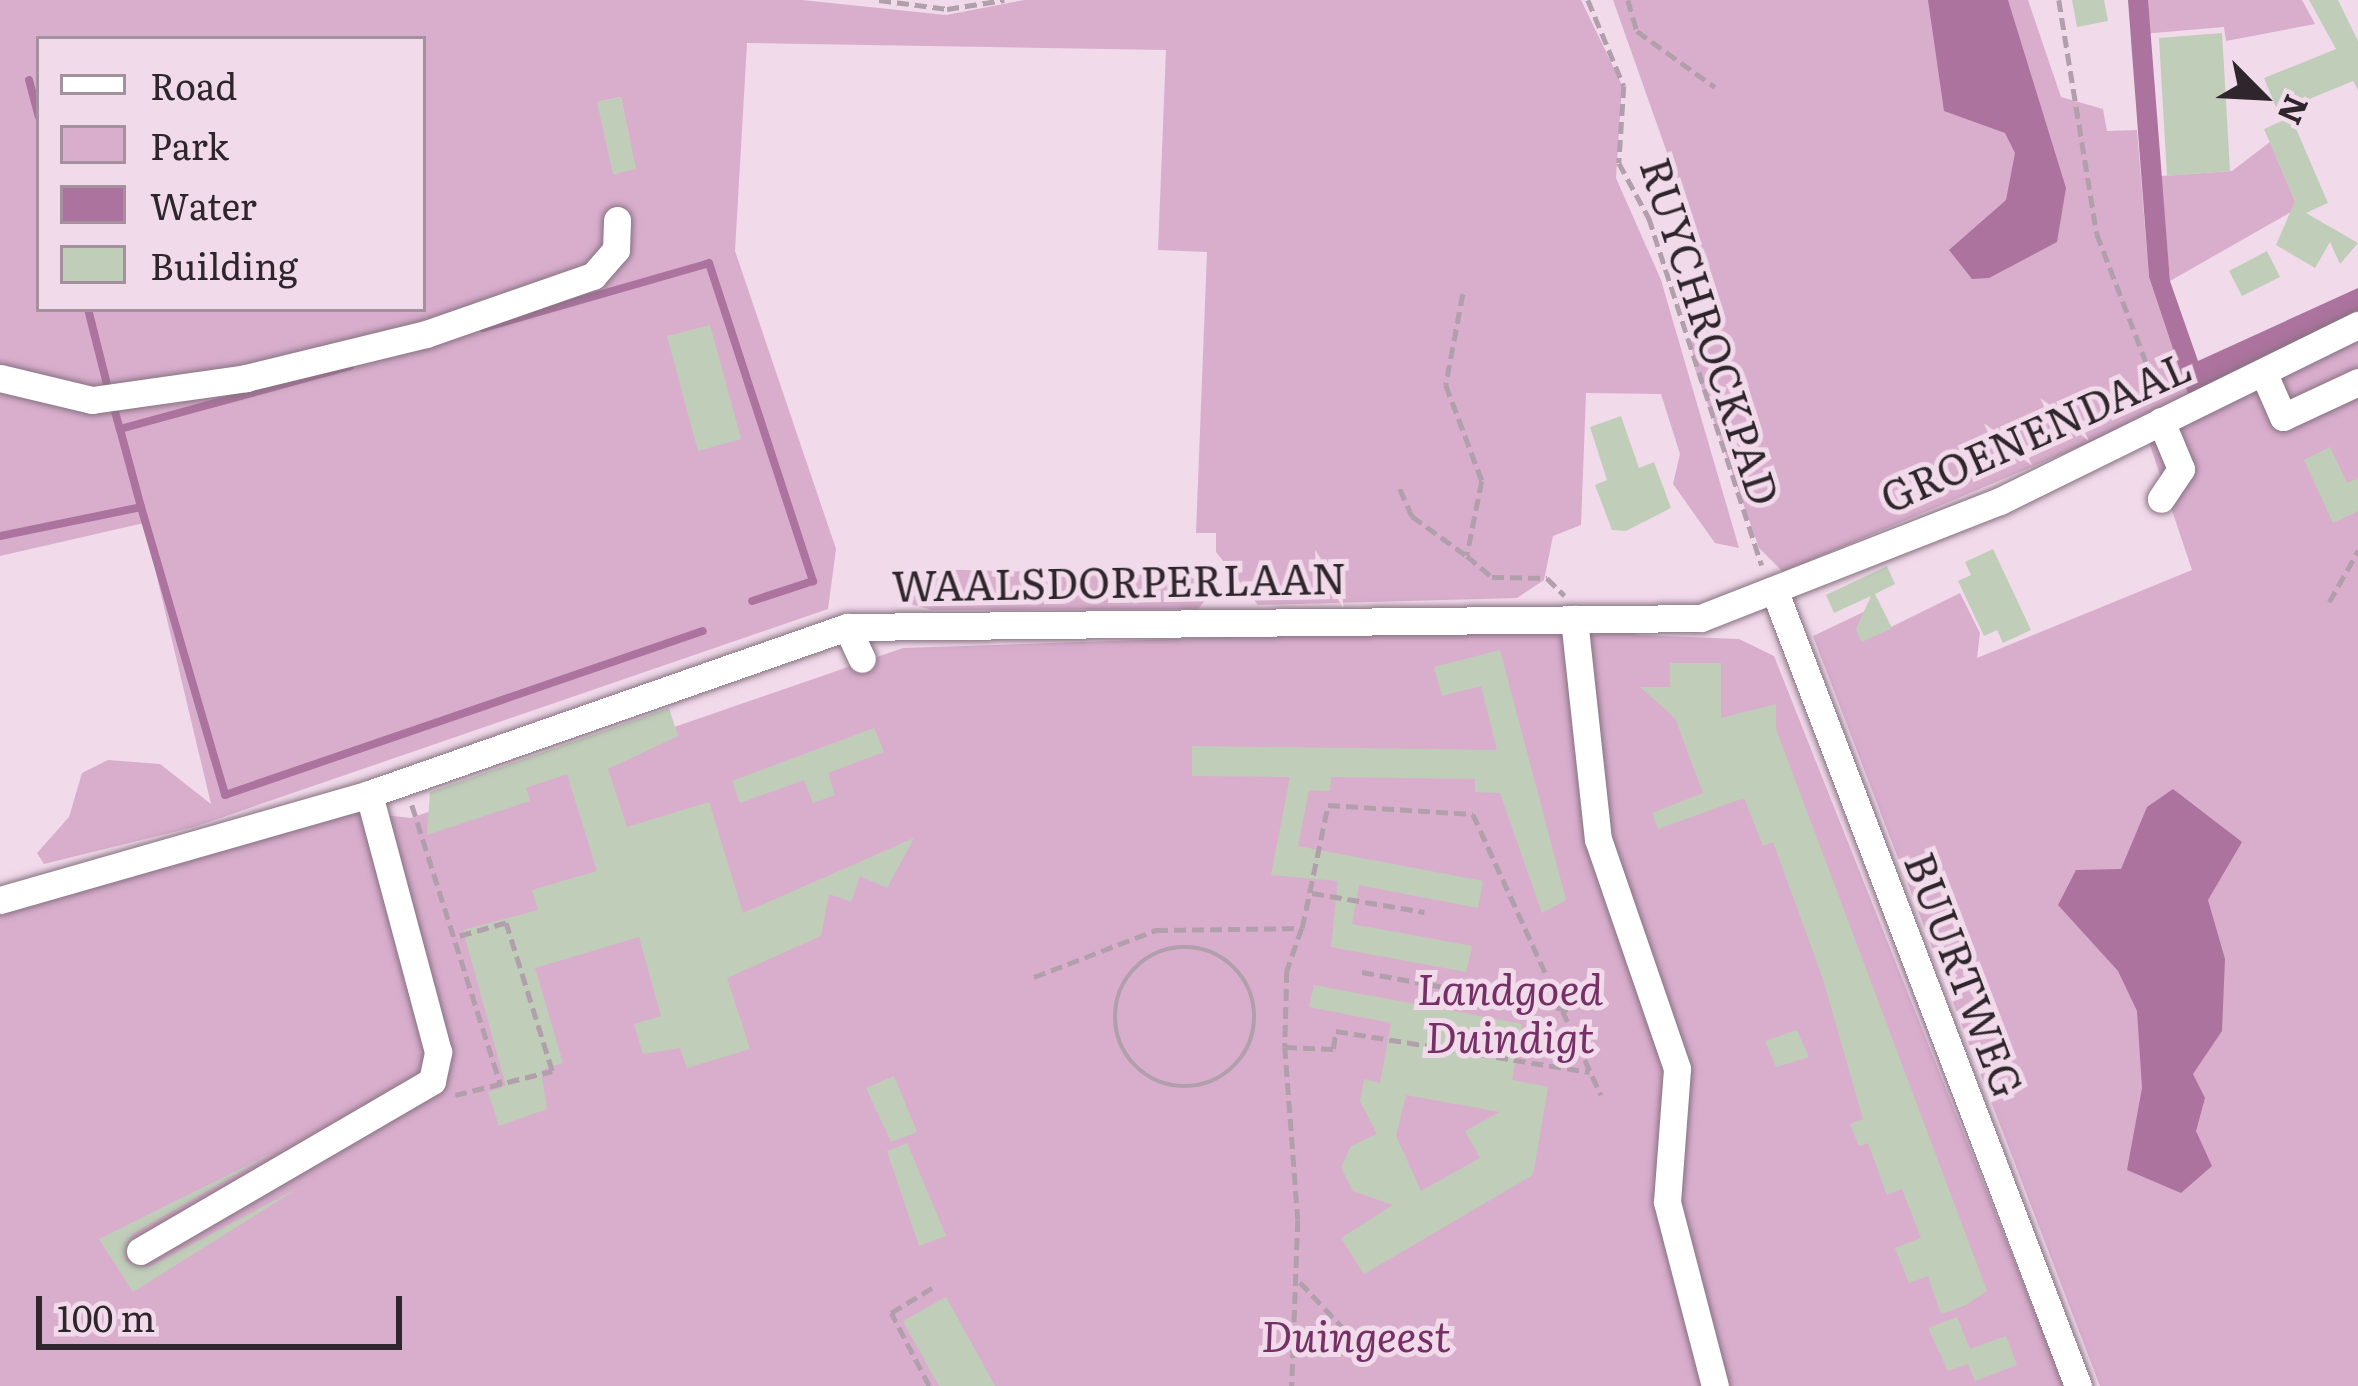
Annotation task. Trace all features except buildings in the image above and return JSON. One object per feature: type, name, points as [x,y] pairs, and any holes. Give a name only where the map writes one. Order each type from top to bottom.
[{"type":"street","points":[[0,378],[92,400],[246,378],[426,334],[593,276],[616,250],[616,220]]},
{"type":"street","name":"GROENENDAAL","points":[[1774,592],[2165,420],[2358,325]]},
{"type":"street","points":[[2264,374],[2283,417],[2358,382]]},
{"type":"street","points":[[2162,499],[2181,469],[2165,420]]},
{"type":"street","name":"WAALSDORPERLAAN","points":[[0,900],[369,794],[847,627],[1701,618],[1774,592]]},
{"type":"street","name":"BUURTWEG","points":[[1774,592],[2078,1386]]},
{"type":"street","points":[[1570,620],[1598,839],[1677,1069],[1667,1202],[1715,1386]]},
{"type":"street","points":[[847,627],[862,659]]},
{"type":"street","points":[[140,1251],[432,1081],[438,1052],[369,794]]},
{"type":"path","points":[[879,0],[1004,0]]},
{"type":"path","name":"RUYCHROCKPAD","points":[[1588,0],[1624,86],[1619,163],[1649,218],[1752,544]]},
{"type":"path","points":[[1628,0],[1637,31],[1715,86]]},
{"type":"path","points":[[2059,0],[2097,234],[2165,420]]},
{"type":"path","points":[[1463,294],[1446,385],[1482,481],[1467,556]]},
{"type":"path","points":[[1400,489],[1412,516],[1492,577],[1559,586],[1570,620]]},
{"type":"path","points":[[2329,602],[2358,550]]},
{"type":"path","points":[[404,781],[501,1085]]},
{"type":"path","points":[[1292,1386],[1299,1281],[1286,1047],[1302,928],[1328,805],[1473,814],[1569,1010],[1601,1095]]},
{"type":"path","points":[[1312,893],[1424,912]]},
{"type":"path","points":[[432,1081],[463,1096],[552,1072],[506,923],[457,937]]},
{"type":"path","points":[[1034,977],[1156,930],[1302,928]]},
{"type":"path","points":[[1177,946],[1232,964],[1256,1016],[1233,1069],[1178,1088],[1128,1059],[1115,1003],[1149,956],[1177,946]]},
{"type":"path","points":[[1362,972],[1569,1010]]},
{"type":"path","points":[[1286,1047],[1333,1049],[1336,1030],[1592,1073]]},
{"type":"path","points":[[1299,1281],[1345,1330]]},
{"type":"path","points":[[929,1386],[891,1312],[932,1288]]},
{"type":"green space","points":[[0,0],[802,0],[946,15],[1024,0],[1581,0],[1622,85],[1616,178],[1661,280],[1739,548],[1715,543],[1673,484],[1680,454],[1661,394],[1586,393],[1581,525],[1553,536],[1544,580],[1517,598],[1258,605],[1216,552],[1216,533],[1196,533],[1207,252],[1158,250],[1166,50],[747,43],[735,251],[836,549],[828,609],[194,827],[44,864],[37,853],[69,817],[82,773],[108,760],[160,764],[211,804],[144,523],[0,556]],"holes":[[[621,97],[635,168],[614,174],[598,102]]]},
{"type":"green space","points":[[1613,0],[2028,0],[2061,97],[2103,109],[2107,131],[2137,130],[2149,277],[2190,400],[1783,572],[1759,548],[1694,366],[1691,338],[1722,308]]},
{"type":"green space","points":[[2140,0],[2302,0],[2315,24],[2226,41],[2224,27],[2142,34]]},
{"type":"green space","points":[[2270,142],[2298,208],[2170,281],[2161,176],[2232,171]]},
{"type":"green space","points":[[2358,341],[2358,1386],[2100,1386],[1813,636],[1870,609],[1881,632],[1960,593],[1980,633],[1977,658],[2192,570],[2149,442]]},
{"type":"green space","points":[[929,569],[1190,576],[1213,591],[1198,609],[932,610],[907,603],[904,590]]},
{"type":"green space","name":"Landgoed Duindigt","points":[[1636,624],[1637,635],[1739,639],[1774,656],[2064,1386],[0,1386],[0,913],[356,812],[411,818],[903,648],[1556,626],[1594,635]]},
{"type":"water","points":[[1928,0],[2008,0],[2066,188],[2057,242],[1989,278],[1972,279],[1949,250],[2006,200],[2015,153],[2005,133],[1944,111]]},
{"type":"water","points":[[2128,0],[2148,0],[2170,281],[2198,361],[2358,288],[2358,317],[2190,400],[2149,277]]},
{"type":"water","points":[[2173,789],[2242,842],[2208,900],[2225,959],[2222,1031],[2193,1074],[2205,1098],[2196,1131],[2212,1166],[2181,1193],[2127,1170],[2142,1088],[2137,1011],[2118,971],[2058,905],[2076,870],[2121,869],[2147,807]]},
{"type":"waterway","points":[[29,80],[36,106]]},
{"type":"waterway","points":[[483,328],[709,263],[813,581],[752,601]]},
{"type":"waterway","points":[[89,312],[107,384]]},
{"type":"waterway","points":[[0,536],[141,507],[120,429],[350,366]]},
{"type":"waterway","points":[[115,412],[120,429]]},
{"type":"waterway","points":[[141,507],[225,795],[703,631]]},
{"type":"park label","name":"Duingeest","points":[[1356,1334]]}]
